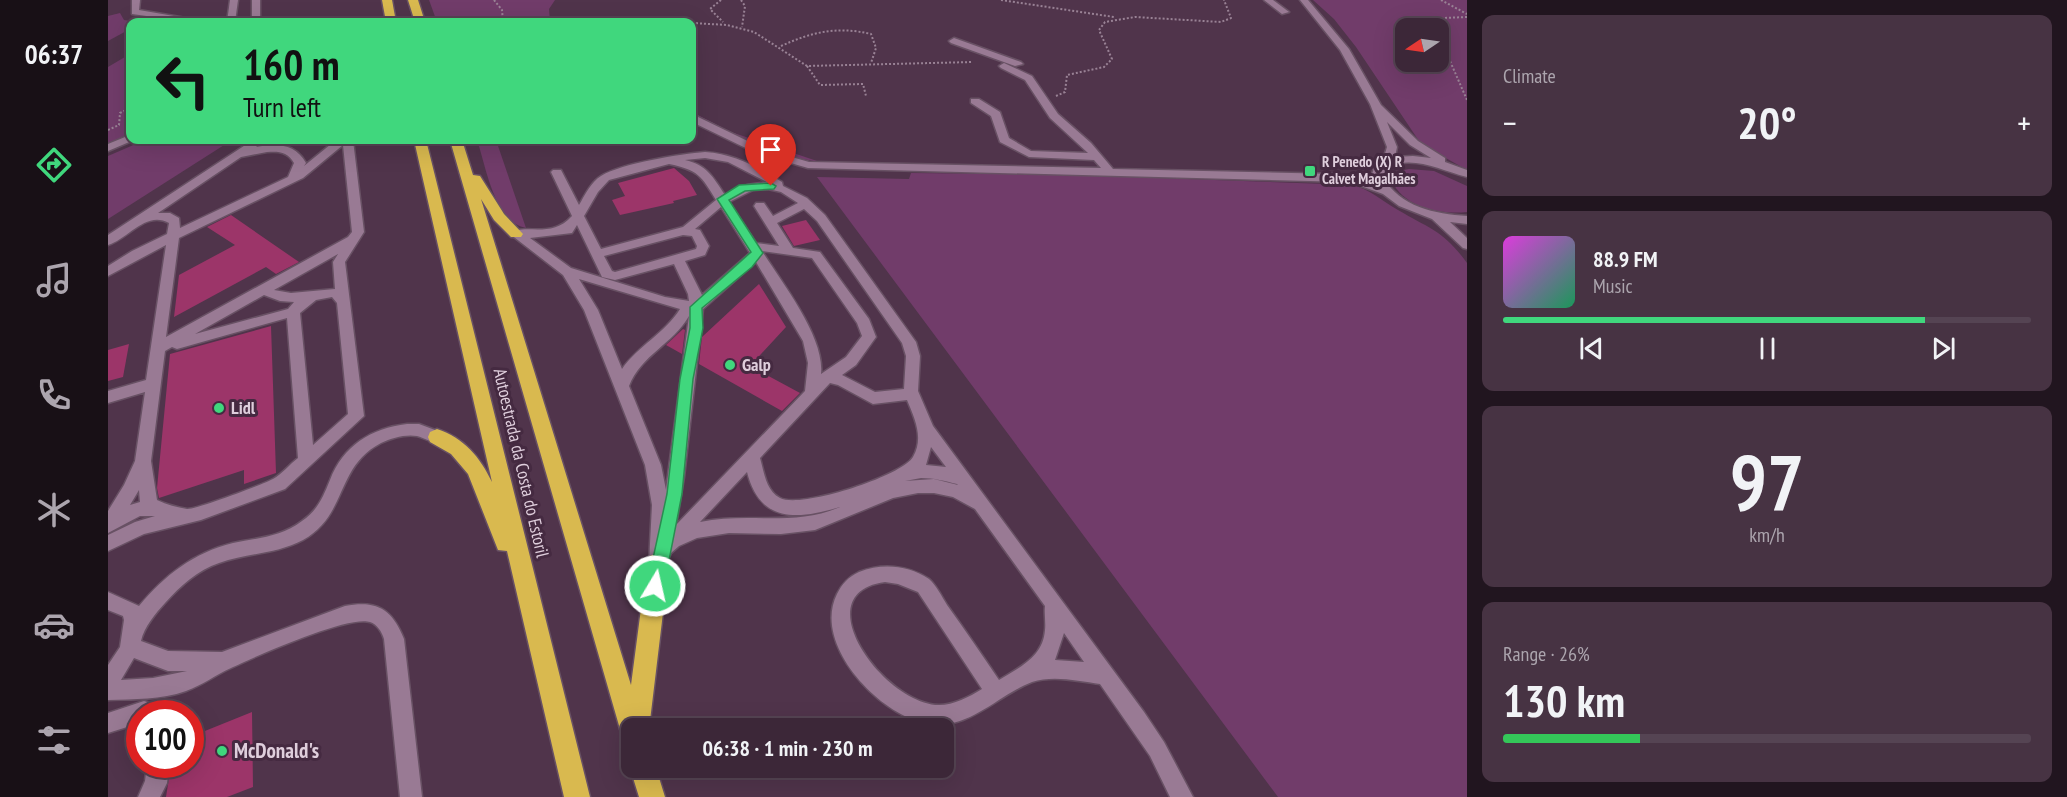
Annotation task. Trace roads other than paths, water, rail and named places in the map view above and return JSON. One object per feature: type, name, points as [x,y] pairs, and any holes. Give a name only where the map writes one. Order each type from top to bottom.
[{"type":"highway","points":[[387,0],[391,18]]},
{"type":"highway","points":[[413,0],[419,18]]},
{"type":"highway","name":"Autoestrada da Costa do Estoril","points":[[421,144],[452,265],[528,604],[577,797]]},
{"type":"highway","name":"Autoestrada da Costa do Estoril","points":[[457,144],[629,718]]},
{"type":"highway","points":[[463,159],[496,213],[516,234]]},
{"type":"highway","points":[[437,437],[457,447],[475,472],[528,604]]},
{"type":"highway","points":[[638,718],[658,563]]},
{"type":"highway","points":[[646,778],[652,797]]},
{"type":"street","points":[[136,0],[135,12],[177,18]]},
{"type":"street","points":[[232,18],[234,0]]},
{"type":"street","points":[[256,0],[256,18]]},
{"type":"street","points":[[1268,0],[1285,12]]},
{"type":"street","points":[[1304,0],[1344,49],[1375,104],[1392,147],[1388,161],[1377,170],[1336,177]]},
{"type":"street","points":[[954,40],[1016,62],[1054,116],[1108,170]]},
{"type":"street","points":[[1004,66],[1029,78]]},
{"type":"street","points":[[975,101],[996,114],[1004,140],[1029,154],[1097,157]]},
{"type":"street","points":[[1375,104],[1414,143],[1451,167],[1467,174]]},
{"type":"street","points":[[696,120],[760,151],[808,165],[873,168],[1108,170],[1336,177],[1352,179],[1386,191],[1407,206],[1436,216],[1467,220]]},
{"type":"street","points":[[108,148],[126,140]]},
{"type":"street","points":[[108,241],[229,160],[261,144]]},
{"type":"street","points":[[266,144],[297,156],[300,166],[293,178]]},
{"type":"street","points":[[108,272],[123,260],[293,178],[338,144]]},
{"type":"street","points":[[108,543],[141,527],[201,513],[279,484],[356,416],[339,262],[356,238],[357,221],[348,144]]},
{"type":"street","points":[[560,231],[568,227],[580,215],[596,186],[604,178],[696,154],[719,155],[776,182],[786,192]]},
{"type":"street","points":[[1388,161],[1416,159],[1451,167]]},
{"type":"street","points":[[668,160],[699,168],[723,199],[755,250],[812,346],[816,378],[810,395]]},
{"type":"street","points":[[1377,170],[1377,177],[1386,191]]},
{"type":"street","points":[[557,172],[573,207],[580,215],[588,236],[604,270],[612,276],[678,260],[698,254],[703,249],[696,233],[686,231],[597,254]]},
{"type":"street","points":[[686,231],[723,199],[738,190],[755,185],[771,186],[786,192],[806,203],[821,218],[909,342],[913,356],[912,394],[927,429],[1157,749],[1182,797]]},
{"type":"street","points":[[771,222],[806,203]]},
{"type":"street","points":[[760,206],[789,251]]},
{"type":"street","points":[[1436,216],[1467,245]]},
{"type":"street","points":[[143,217],[173,218],[175,221],[156,349],[144,461],[149,504],[169,514],[201,513]]},
{"type":"street","points":[[516,234],[534,235],[574,230],[588,236]]},
{"type":"street","points":[[516,234],[564,270],[583,295],[656,474],[660,514],[658,563]]},
{"type":"street","points":[[156,349],[356,238]]},
{"type":"street","points":[[658,563],[665,548],[827,377],[847,365],[869,337],[868,329],[816,255],[755,250]]},
{"type":"street","points":[[621,386],[636,357],[692,306],[748,264],[755,250]]},
{"type":"street","points":[[658,563],[674,494],[686,379],[697,328],[692,306],[696,294],[678,260]]},
{"type":"street","points":[[564,270],[594,281],[692,306]]},
{"type":"street","points":[[266,290],[271,294],[289,299],[311,297]]},
{"type":"street","points":[[156,349],[293,312],[302,301],[322,293],[335,293],[345,303]]},
{"type":"street","points":[[293,312],[306,459]]},
{"type":"street","points":[[827,377],[842,380],[873,398],[912,394]]},
{"type":"street","points":[[108,397],[152,384]]},
{"type":"street","points":[[910,472],[921,459],[927,429]]},
{"type":"street","points":[[108,679],[130,647],[135,627],[160,592],[188,569],[218,555],[286,540],[313,523],[330,504],[346,464],[365,446],[397,432],[415,430],[437,437]]},
{"type":"street","points":[[752,458],[755,481],[760,492],[775,504],[795,509],[819,507],[910,472],[963,479]]},
{"type":"street","points":[[109,524],[131,489],[144,461]]},
{"type":"street","points":[[658,563],[663,552],[674,542],[696,531],[726,526],[816,522],[914,486],[946,489],[971,497],[981,505]]},
{"type":"street","points":[[109,524],[138,509],[159,509]]},
{"type":"street","points":[[995,691],[932,594],[916,580],[896,573],[869,576],[860,580],[845,597],[841,614],[847,642],[872,680],[892,699],[918,713],[940,715],[960,710],[1031,672],[1044,661],[1054,638],[1056,621],[1052,602]]},
{"type":"street","points":[[108,601],[132,611],[135,627]]},
{"type":"street","points":[[108,690],[146,689],[182,684],[207,675],[222,663],[347,613],[361,612],[380,617],[389,625],[394,639],[411,797]]},
{"type":"street","points":[[130,647],[168,661],[222,663]]},
{"type":"street","points":[[1031,672],[1069,669],[1104,675]]},
{"type":"street","points":[[108,723],[126,717]]},
{"type":"street","points":[[149,797],[157,778]]},
{"type":"place","name":"R Penedo (X) R Calvet Magalhães","points":[[1310,171]]},
{"type":"place","name":"Galp","points":[[730,365]]},
{"type":"place","name":"Lidl","points":[[219,408]]},
{"type":"place","name":"McDonald's","points":[[222,751]]}]
